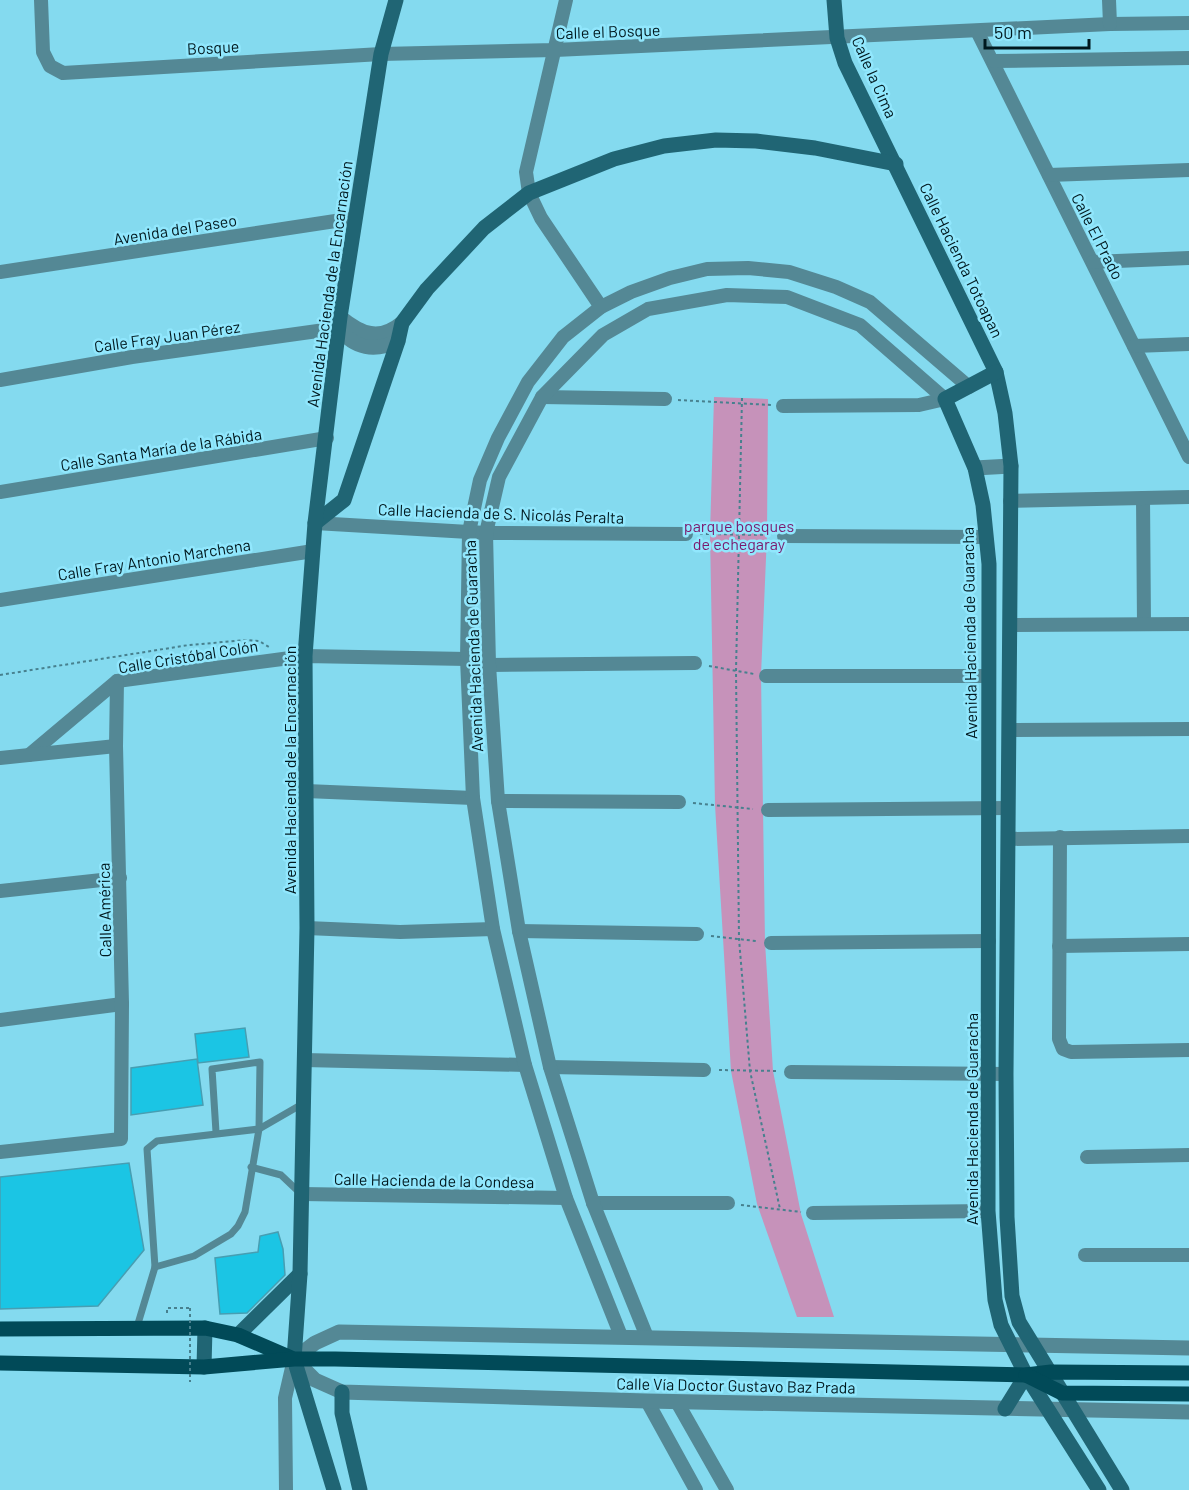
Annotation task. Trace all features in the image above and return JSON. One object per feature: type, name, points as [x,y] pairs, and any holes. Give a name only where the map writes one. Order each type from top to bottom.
[{"type":"main road","name":"Avenida Hacienda de la Encarnación","points":[[294,1359],[300,1274],[307,928],[305,656],[315,523],[340,322],[381,54],[396,0]]},
{"type":"main road","name":"Calle la Cima","points":[[834,0],[837,38],[846,63],[896,164]]},
{"type":"main road","points":[[315,523],[344,500],[398,341],[402,323],[426,289],[452,259],[484,228],[529,193],[614,159],[664,146],[716,140],[756,141],[815,148],[896,164]]},
{"type":"main road","name":"Calle Hacienda Totoapan","points":[[896,164],[996,372]]},
{"type":"main road","points":[[945,399],[996,372],[1005,414],[1011,466],[1005,1074],[1007,1217],[1012,1296],[1019,1322],[1032,1345],[1122,1490]]},
{"type":"main road","name":"Avenida Hacienda de Guaracha","points":[[945,399],[975,468],[983,505],[989,564],[988,1211],[995,1300],[1001,1325],[1026,1375],[1099,1490]]},
{"type":"main road","points":[[238,1335],[300,1274]]},
{"type":"main road","points":[[204,1367],[205,1328]]},
{"type":"main road","name":"Calle Vía Doctor Gustavo Baz Prada","points":[[0,1329],[205,1328],[238,1335],[294,1359]]},
{"type":"main road","points":[[294,1359],[334,1490]]},
{"type":"main road","name":"Calle Vía Doctor Gustavo Baz Prada","points":[[0,1363],[204,1367],[294,1359],[1026,1375],[1050,1372],[1189,1373]]},
{"type":"main road","points":[[1005,1408],[1026,1375]]},
{"type":"main road","name":"Calle Vía Doctor Gustavo Baz Prada","points":[[1026,1375],[1062,1393],[1189,1394]]},
{"type":"main road","points":[[342,1392],[342,1413],[360,1490]]},
{"type":"street","name":"Bosque","points":[[41,0],[43,52],[50,66],[63,73],[381,54]]},
{"type":"street","points":[[566,0],[526,172],[529,193],[541,218],[601,307]]},
{"type":"street","points":[[1109,0],[1110,24]]},
{"type":"street","points":[[837,38],[1110,24],[1189,24]]},
{"type":"street","name":"Calle El Prado","points":[[977,31],[994,61],[1134,346],[1182,428],[1189,457]]},
{"type":"street","name":"Calle el Bosque","points":[[381,54],[555,50],[837,38]]},
{"type":"street","points":[[994,61],[1189,58]]},
{"type":"street","points":[[1049,175],[1189,170]]},
{"type":"street","name":"Avenida del Paseo","points":[[0,272],[355,218]]},
{"type":"street","points":[[1093,262],[1189,258]]},
{"type":"street","name":"Avenida Hacienda de Guaracha","points":[[621,1336],[566,1198],[554,1160],[525,1065],[493,929],[473,798],[466,659],[469,532],[480,480],[498,438],[528,382],[563,337],[601,307],[631,291],[670,278],[707,270],[748,268],[789,272],[836,287],[870,302],[969,387]]},
{"type":"street","name":"Avenida Hacienda de Guaracha","points":[[647,1337],[593,1203],[550,1067],[514,903],[498,801],[489,665],[486,532],[499,477],[542,397],[603,335],[648,309],[727,295],[787,297],[860,325],[945,399]]},
{"type":"street","points":[[340,322],[373,334],[394,330],[402,323]]},
{"type":"street","points":[[340,322],[346,339],[361,345],[384,346],[398,341]]},
{"type":"street","name":"Calle Fray Juan Pérez","points":[[0,380],[340,322]]},
{"type":"street","points":[[1134,346],[1189,344]]},
{"type":"street","points":[[542,397],[665,399]]},
{"type":"street","points":[[783,406],[919,405],[945,399]]},
{"type":"street","name":"Calle Santa María de la Rábida","points":[[0,492],[327,438]]},
{"type":"street","points":[[975,468],[1011,466]]},
{"type":"street","points":[[1010,501],[1189,497]]},
{"type":"street","points":[[1143,498],[1144,624]]},
{"type":"street","name":"Calle Hacienda de S. Nicolás Peralta","points":[[315,523],[469,532],[686,534]]},
{"type":"street","points":[[784,536],[986,537]]},
{"type":"street","name":"Calle Fray Antonio Marchena","points":[[0,600],[313,551]]},
{"type":"street","points":[[989,564],[1010,564]]},
{"type":"street","points":[[1010,625],[1189,624]]},
{"type":"street","name":"Calle Cristóbal Colón","points":[[29,755],[117,681],[305,656],[466,659]]},
{"type":"street","points":[[489,665],[694,663]]},
{"type":"street","points":[[766,676],[989,676]]},
{"type":"street","name":"Calle América","points":[[0,1152],[121,1139],[122,1004],[117,681]]},
{"type":"street","points":[[1009,730],[1189,729]]},
{"type":"street","points":[[0,758],[117,746]]},
{"type":"street","points":[[306,791],[473,798]]},
{"type":"street","points":[[498,801],[680,802]]},
{"type":"street","points":[[768,810],[1008,808]]},
{"type":"street","points":[[478,830],[486,838],[495,838],[503,831]]},
{"type":"street","points":[[1009,838],[1189,836]]},
{"type":"street","points":[[1060,837],[1059,1039],[1063,1049],[1071,1052],[1189,1050]]},
{"type":"street","points":[[0,891],[120,878]]},
{"type":"street","points":[[490,903],[495,896],[505,896],[514,903]]},
{"type":"street","points":[[307,928],[400,932],[493,929]]},
{"type":"street","points":[[519,931],[696,934]]},
{"type":"street","points":[[771,943],[989,941]]},
{"type":"street","points":[[1059,946],[1189,944]]},
{"type":"street","points":[[0,1020],[122,1004]]},
{"type":"street","points":[[304,1060],[525,1065]]},
{"type":"street","points":[[550,1067],[704,1070]]},
{"type":"street","points":[[791,1072],[1005,1074]]},
{"type":"street","points":[[554,1160],[577,1153]]},
{"type":"street","points":[[1087,1158],[1189,1155]]},
{"type":"street","name":"Calle Hacienda de la Condesa","points":[[302,1194],[566,1198]]},
{"type":"street","points":[[593,1203],[728,1203]]},
{"type":"street","points":[[813,1213],[988,1211]]},
{"type":"street","points":[[1085,1255],[1189,1255]]},
{"type":"street","points":[[294,1359],[315,1343],[339,1332],[1189,1348]]},
{"type":"street","name":"Calle Vía Doctor Gustavo Baz Prada","points":[[294,1359],[315,1380],[342,1392],[677,1402],[1189,1412]]},
{"type":"street","name":"Avenida Hacienda de la Encarnación","points":[[286,1490],[285,1398],[294,1359]]},
{"type":"street","points":[[647,1401],[696,1490]]},
{"type":"street","points":[[677,1402],[727,1490]]},
{"type":"lane","points":[[155,1268],[194,1256],[231,1234],[238,1226],[245,1212],[259,1129],[260,1062],[212,1069],[216,1132]]},
{"type":"lane","points":[[137,1327],[155,1268],[147,1149],[157,1140],[259,1129],[304,1103]]},
{"type":"lane","points":[[251,1167],[281,1174],[302,1194]]},
{"type":"path","points":[[742,398],[736,671],[739,939],[750,1071],[780,1209]]},
{"type":"path","points":[[665,399],[783,406]]},
{"type":"path","points":[[686,534],[784,536]]},
{"type":"path","points":[[0,675],[189,645],[247,640],[259,641],[287,658]]},
{"type":"path","points":[[694,663],[766,676]]},
{"type":"path","points":[[680,802],[768,810]]},
{"type":"path","points":[[696,934],[771,943]]},
{"type":"path","points":[[704,1070],[791,1072]]},
{"type":"path","points":[[728,1203],[813,1213]]},
{"type":"path","points":[[167,1308],[190,1308],[190,1382]]},
{"type":"green space","name":"parque bosques de echegaray","points":[[714,397],[768,399],[767,535],[761,675],[765,942],[773,1071],[801,1214],[834,1317],[797,1317],[757,1204],[731,1071],[715,805],[710,534]]},
{"type":"building","points":[[245,1028],[249,1057],[198,1063],[195,1034]]},
{"type":"building","points":[[197,1059],[203,1105],[131,1115],[131,1068]]},
{"type":"building","points":[[129,1163],[144,1250],[98,1306],[0,1309],[0,1177]]},
{"type":"building","points":[[278,1232],[283,1249],[285,1275],[247,1313],[220,1314],[215,1258],[258,1252],[260,1236]]}]
